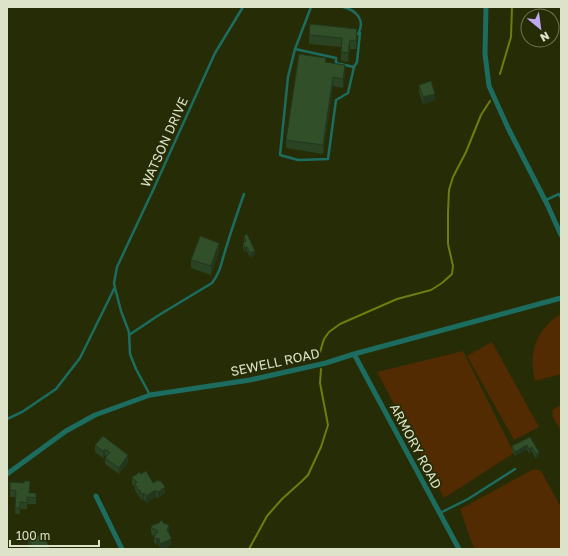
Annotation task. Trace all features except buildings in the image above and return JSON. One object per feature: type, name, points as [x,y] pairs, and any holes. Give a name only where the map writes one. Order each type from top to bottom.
[{"type":"street","points":[[486,7],[485,54],[489,86],[561,236]]},
{"type":"street","name":"SEWELL ROAD","points":[[7,474],[66,431],[95,415],[150,396],[250,380],[326,363],[354,354],[561,298]]},
{"type":"street","name":"ARMORY ROAD","points":[[354,354],[459,549]]},
{"type":"street","points":[[96,496],[122,549]]},
{"type":"lane","name":"WATSON DRIVE","points":[[115,288],[114,284],[117,267],[215,53],[243,7]]},
{"type":"lane","points":[[311,7],[288,77],[280,155],[298,160],[328,158],[336,100],[348,93],[354,67],[357,62],[361,25],[357,14],[351,9],[343,7]]},
{"type":"lane","points":[[305,25],[312,26]]},
{"type":"lane","points":[[352,34],[360,33]]},
{"type":"lane","points":[[296,49],[336,58],[336,63],[354,67]]},
{"type":"lane","points":[[129,335],[212,283],[220,269],[244,194]]},
{"type":"lane","points":[[545,200],[559,194],[561,198]]},
{"type":"lane","points":[[115,288],[129,335],[129,348],[133,363],[150,396]]},
{"type":"lane","points":[[7,419],[22,412],[56,389],[80,358],[115,288]]},
{"type":"lane","points":[[439,513],[468,499],[515,469]]},
{"type":"shaded area","points":[[561,314],[561,374],[535,381],[533,361],[536,343],[545,327]]},
{"type":"shaded area","points":[[492,342],[539,427],[514,440],[467,356]]},
{"type":"shaded area","points":[[463,351],[514,453],[444,498],[377,372]]},
{"type":"shaded area","points":[[561,405],[561,431],[553,417],[552,410]]},
{"type":"shaded area","points":[[534,469],[541,471],[561,507],[561,549],[474,549],[460,509]]},
{"type":"waterway","points":[[500,74],[511,37],[512,7]]},
{"type":"waterway","points":[[320,352],[324,339],[329,332],[340,324],[397,299],[431,290],[452,274],[453,266],[448,244],[449,190],[453,177],[466,152],[481,115],[490,101]]},
{"type":"waterway","points":[[249,549],[267,516],[282,499],[308,475],[321,447],[328,425],[320,383],[321,369]]}]
